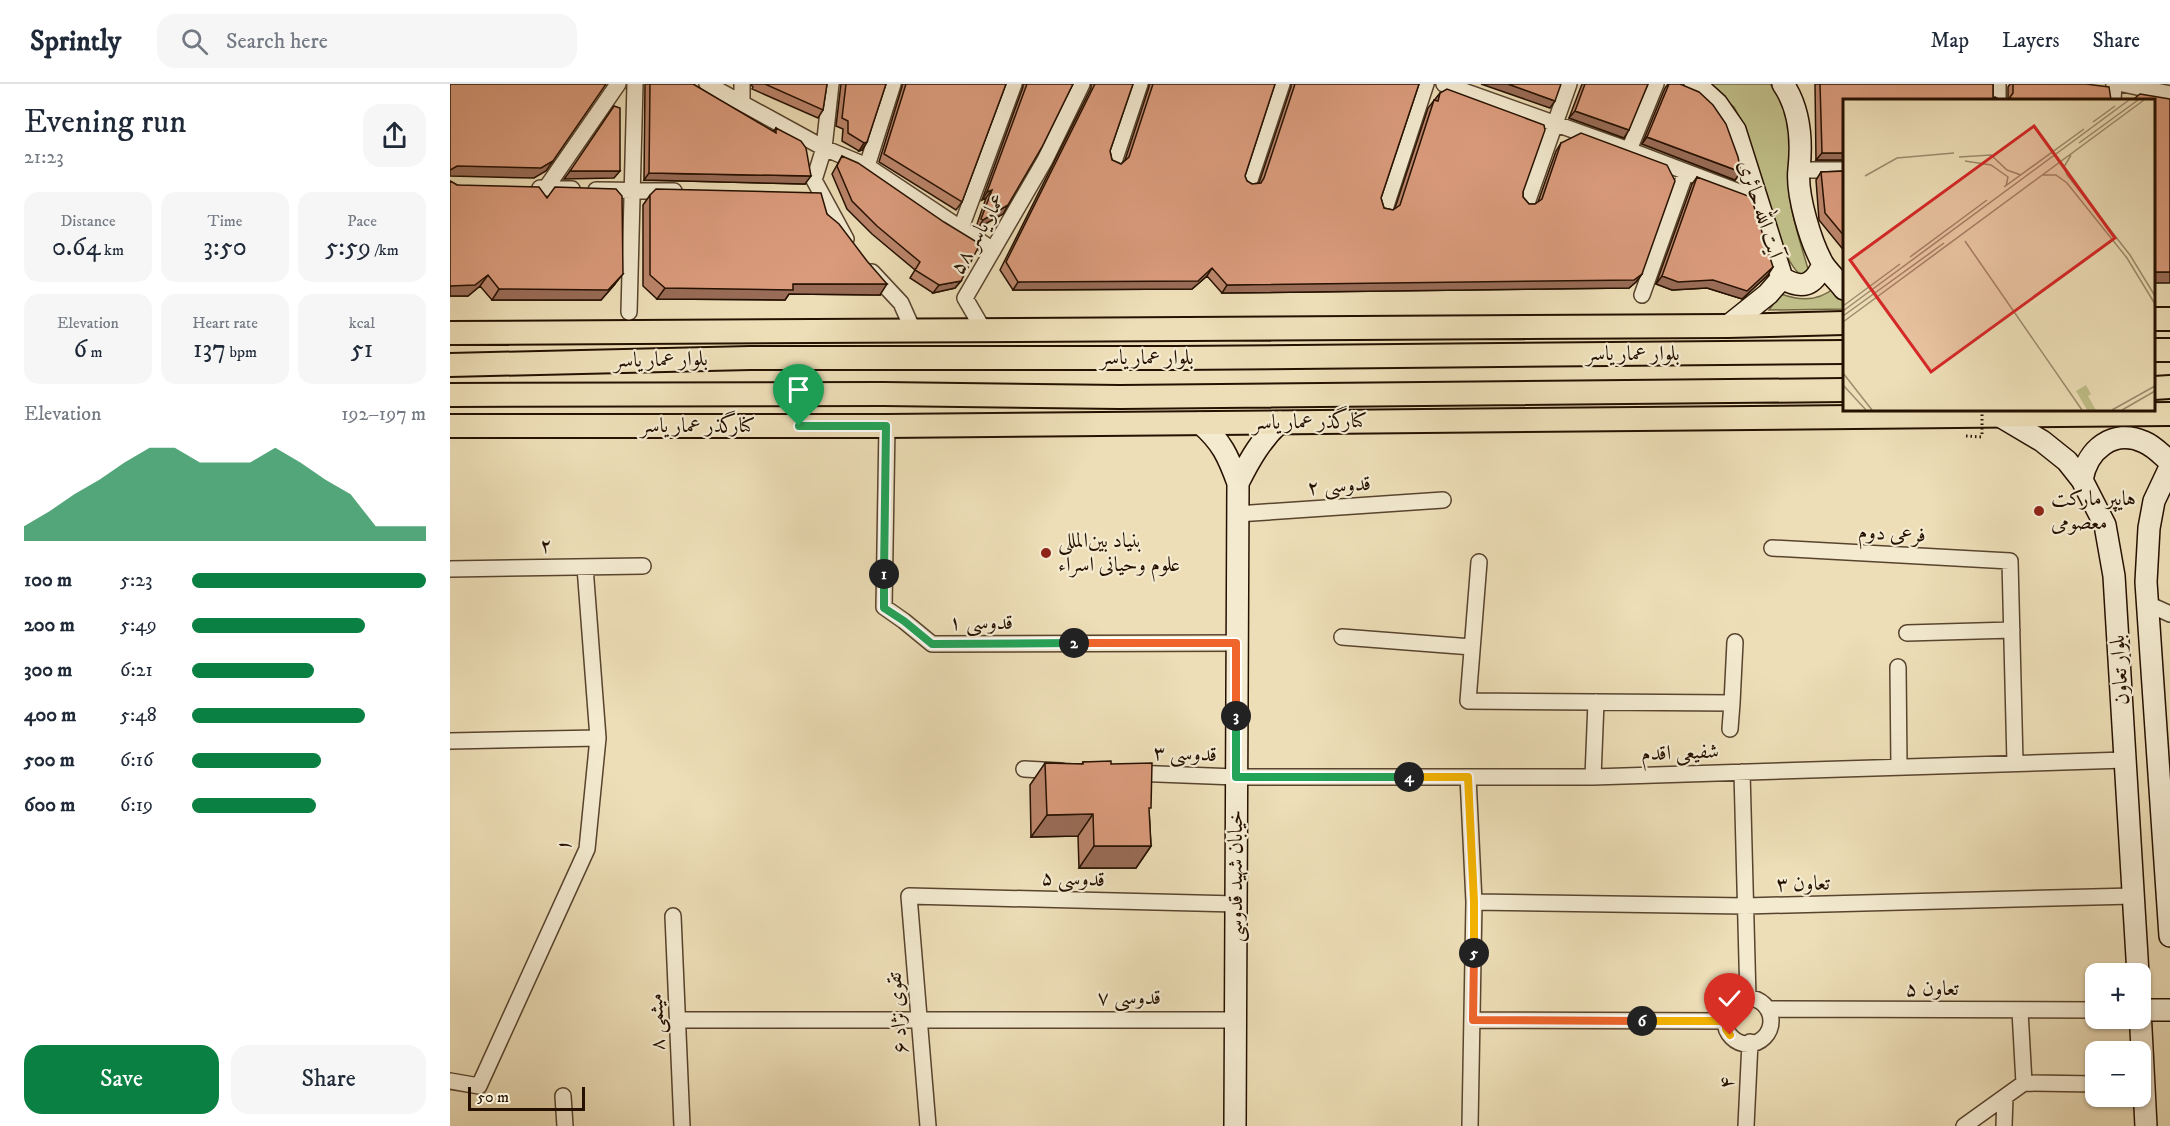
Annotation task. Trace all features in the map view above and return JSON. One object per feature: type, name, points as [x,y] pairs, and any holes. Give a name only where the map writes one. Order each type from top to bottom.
[{"type":"main road","name":"آیت الله حائری","points":[[1695,84],[1717,104],[1735,130],[1782,278],[1768,294],[1728,326]]},
{"type":"main road","name":"آیت الله حائری","points":[[1789,89],[1799,122],[1799,170],[1803,210],[1823,264],[1843,287]]},
{"type":"main road","points":[[1782,278],[1794,285],[1809,284],[1819,275],[1823,264]]},
{"type":"main road","points":[[450,333],[1728,326],[1843,323]]},
{"type":"main road","points":[[1174,329],[1175,358]]},
{"type":"main road","points":[[678,360],[782,331]]},
{"type":"main road","name":"بلوار عمار یاسر","points":[[450,365],[678,360],[1843,352]]},
{"type":"main road","points":[[2155,388],[2170,387]]},
{"type":"main road","name":"بلوار عمار یاسر","points":[[450,395],[884,394],[1120,397],[1843,390]]},
{"type":"main road","points":[[884,394],[999,424]]},
{"type":"main road","name":"کنارگذر عمار یاسر","points":[[450,426],[886,426],[1990,412],[2170,414]]},
{"type":"main road","name":"بلوار تعاون","points":[[1990,412],[2042,441],[2067,461],[2082,480],[2105,525],[2114,576],[2137,963]]},
{"type":"main road","points":[[1238,483],[1251,456],[1264,437],[1280,422]]},
{"type":"main road","points":[[1200,423],[1216,437],[1227,452],[1238,483]]},
{"type":"main road","points":[[2082,480],[2084,468],[2098,448],[2108,441],[2120,438],[2144,441],[2170,462]]},
{"type":"main road","name":"بلوار تعاون","points":[[2170,467],[2154,501],[2149,528],[2146,582],[2170,936]]},
{"type":"main road","name":"خیابان شهید قدوسی","points":[[1236,1126],[1238,483]]},
{"type":"main road","points":[[2151,1010],[2170,1010]]},
{"type":"main road","points":[[2145,1107],[2146,1126]]},
{"type":"street","points":[[546,188],[618,84]]},
{"type":"street","points":[[629,312],[634,84]]},
{"type":"street","points":[[707,84],[824,148],[867,166],[993,250]]},
{"type":"street","points":[[742,84],[742,102]]},
{"type":"street","points":[[831,84],[824,148],[814,180],[815,194],[857,254],[901,303],[912,330]]},
{"type":"street","points":[[867,166],[893,84]]},
{"type":"street","points":[[961,228],[1014,84]]},
{"type":"street","name":"عمار یاسر ۵۸","points":[[983,329],[965,298],[1044,160],[1082,84]]},
{"type":"street","points":[[1114,162],[1140,84]]},
{"type":"street","points":[[1249,183],[1282,84]]},
{"type":"street","points":[[1384,209],[1426,84]]},
{"type":"street","points":[[1444,84],[1755,198]]},
{"type":"street","points":[[1527,203],[1569,84]]},
{"type":"street","points":[[1629,150],[1656,84]]},
{"type":"street","points":[[2113,99],[2114,84]]},
{"type":"street","points":[[2123,84],[2170,94]]},
{"type":"street","points":[[1799,170],[1843,170]]},
{"type":"street","points":[[1642,295],[1686,172]]},
{"type":"street","points":[[522,188],[691,192]]},
{"type":"street","name":"قدوسی ۱","points":[[886,426],[884,608],[932,644],[1236,643]]},
{"type":"street","name":"قدوسی ۲","points":[[1237,514],[1443,500]]},
{"type":"street","name":"فرعی دوم","points":[[1772,548],[2010,561],[2012,630]]},
{"type":"street","points":[[1479,562],[1468,701],[1732,703]]},
{"type":"street","name":"۲","points":[[450,569],[643,566]]},
{"type":"street","name":"۱","points":[[450,1081],[478,1086],[587,849],[598,738],[585,567]]},
{"type":"street","points":[[2148,604],[2170,614]]},
{"type":"street","points":[[1907,633],[2012,630],[2015,764]]},
{"type":"street","points":[[1342,637],[1472,648]]},
{"type":"street","points":[[1730,729],[1735,642]]},
{"type":"street","points":[[1898,667],[1899,767]]},
{"type":"street","points":[[1593,777],[1596,702]]},
{"type":"street","points":[[450,741],[598,738]]},
{"type":"street","name":"شفیعی اقدم","points":[[1236,777],[1593,777],[2125,760]]},
{"type":"street","points":[[1024,769],[1071,771]]},
{"type":"street","points":[[1742,772],[1748,999]]},
{"type":"street","name":"قدوسی ۳","points":[[1118,773],[1236,777]]},
{"type":"street","points":[[1468,777],[1474,902],[1470,1126]]},
{"type":"street","name":"قدوسی ۵","points":[[909,896],[1236,904]]},
{"type":"street","name":"تقوی نژاد ۶","points":[[909,896],[928,1126]]},
{"type":"street","name":"تعاون ۳","points":[[1474,902],[1746,906],[2133,896]]},
{"type":"street","name":"میثمی ۸","points":[[673,916],[682,1126]]},
{"type":"street","points":[[1741,999],[1756,999],[1768,1009],[1771,1024],[1768,1031],[1757,1041],[1743,1043],[1730,1035],[1726,1029],[1725,1014],[1734,1002],[1741,999]]},
{"type":"street","name":"تعاون ۵","points":[[1768,1009],[2085,1010]]},
{"type":"street","points":[[2020,1011],[2024,1083]]},
{"type":"street","name":"قدوسی ۷","points":[[678,1020],[1235,1020]]},
{"type":"street","points":[[1473,1020],[1726,1021]]},
{"type":"street","name":"۴","points":[[1746,1126],[1750,1042]]},
{"type":"street","points":[[1964,1126],[2024,1083],[2085,1084]]},
{"type":"street","points":[[564,1096],[565,1126]]},
{"type":"street","points":[[2004,1126],[2005,1097]]},
{"type":"path","points":[[1962,436],[1982,437],[1990,412]]},
{"type":"shaded area","points":[[1706,84],[1770,84],[1780,97],[1789,126],[1791,206],[1808,269],[1801,275],[1792,265],[1774,227],[1740,118],[1734,107]]},
{"type":"shaded area","points":[[1834,288],[1843,299],[1843,309],[1769,310],[1781,294],[1795,298],[1809,298]]},
{"type":"building","points":[[450,84],[606,84],[553,161],[541,168],[457,166],[450,170]]},
{"type":"building","points":[[650,84],[693,84],[776,133],[776,128],[801,141],[806,148],[811,176],[649,173]]},
{"type":"building","points":[[765,84],[827,84],[823,110]]},
{"type":"building","points":[[846,84],[886,84],[867,142],[864,143],[848,133],[848,121],[842,118]]},
{"type":"building","points":[[906,84],[1006,84],[962,202],[884,154]]},
{"type":"building","points":[[1027,84],[1073,84],[1042,147],[1008,205],[983,220],[981,219],[992,190],[987,192]]},
{"type":"building","points":[[1095,84],[1133,84],[1110,151],[1112,160],[1121,164],[1129,157],[1153,84],[1275,84],[1245,176],[1252,184],[1261,183],[1264,178],[1295,84],[1419,84],[1381,198],[1384,208],[1393,210],[1400,205],[1434,100],[1438,101],[1440,93],[1447,89],[1544,125],[1545,130],[1523,192],[1523,197],[1529,204],[1535,204],[1542,199],[1561,143],[1581,133],[1667,165],[1675,181],[1642,274],[1634,280],[1227,285],[1212,268],[1198,281],[1018,282],[1006,262]]},
{"type":"building","points":[[1508,84],[1561,84],[1555,101]]},
{"type":"building","points":[[1585,84],[1648,84],[1629,130],[1575,111]]},
{"type":"building","points":[[1669,84],[1680,84],[1699,92],[1713,105],[1726,124],[1741,172],[1647,137]]},
{"type":"building","points":[[1820,84],[1993,84],[1993,99],[1843,99],[1843,153],[1822,153]]},
{"type":"building","points":[[2013,84],[2086,84],[2109,87],[2111,99],[2009,99],[2013,93]]},
{"type":"building","points":[[2140,94],[2170,99],[2170,272],[2155,272],[2155,99],[2135,98]]},
{"type":"building","points":[[614,106],[620,108],[620,171],[570,171]]},
{"type":"building","points":[[842,156],[858,163],[980,244],[961,281],[939,285],[915,270],[920,262],[877,226],[852,201],[837,166]]},
{"type":"building","points":[[1843,171],[1843,235],[1825,213],[1821,172]]},
{"type":"building","points":[[1697,177],[1751,197],[1773,267],[1747,291],[1713,280],[1678,282],[1662,276]]},
{"type":"building","points":[[450,181],[457,185],[539,187],[547,198],[555,187],[616,189],[622,196],[623,274],[608,290],[499,289],[488,275],[475,285],[450,286]]},
{"type":"building","points":[[656,189],[821,193],[827,214],[839,224],[887,284],[793,284],[793,290],[665,288],[650,275],[650,195]]},
{"type":"building","points":[[1111,761],[1111,764],[1152,763],[1151,808],[1149,808],[1151,846],[1094,846],[1093,814],[1047,815],[1045,763],[1083,764],[1083,762]]},
{"type":"place","name":"هایپر مارکت معصومی","points":[[2039,511]]},
{"type":"place","name":"بنیاد بین‌المللی علوم وحیانی اسراء","points":[[1046,553]]},
{"type":"route","points":[[799,426],[886,426],[884,608],[932,644],[1236,643],[1236,777],[1468,777],[1474,902],[1473,1020],[1726,1021],[1726,1029],[1730,1035]]}]
